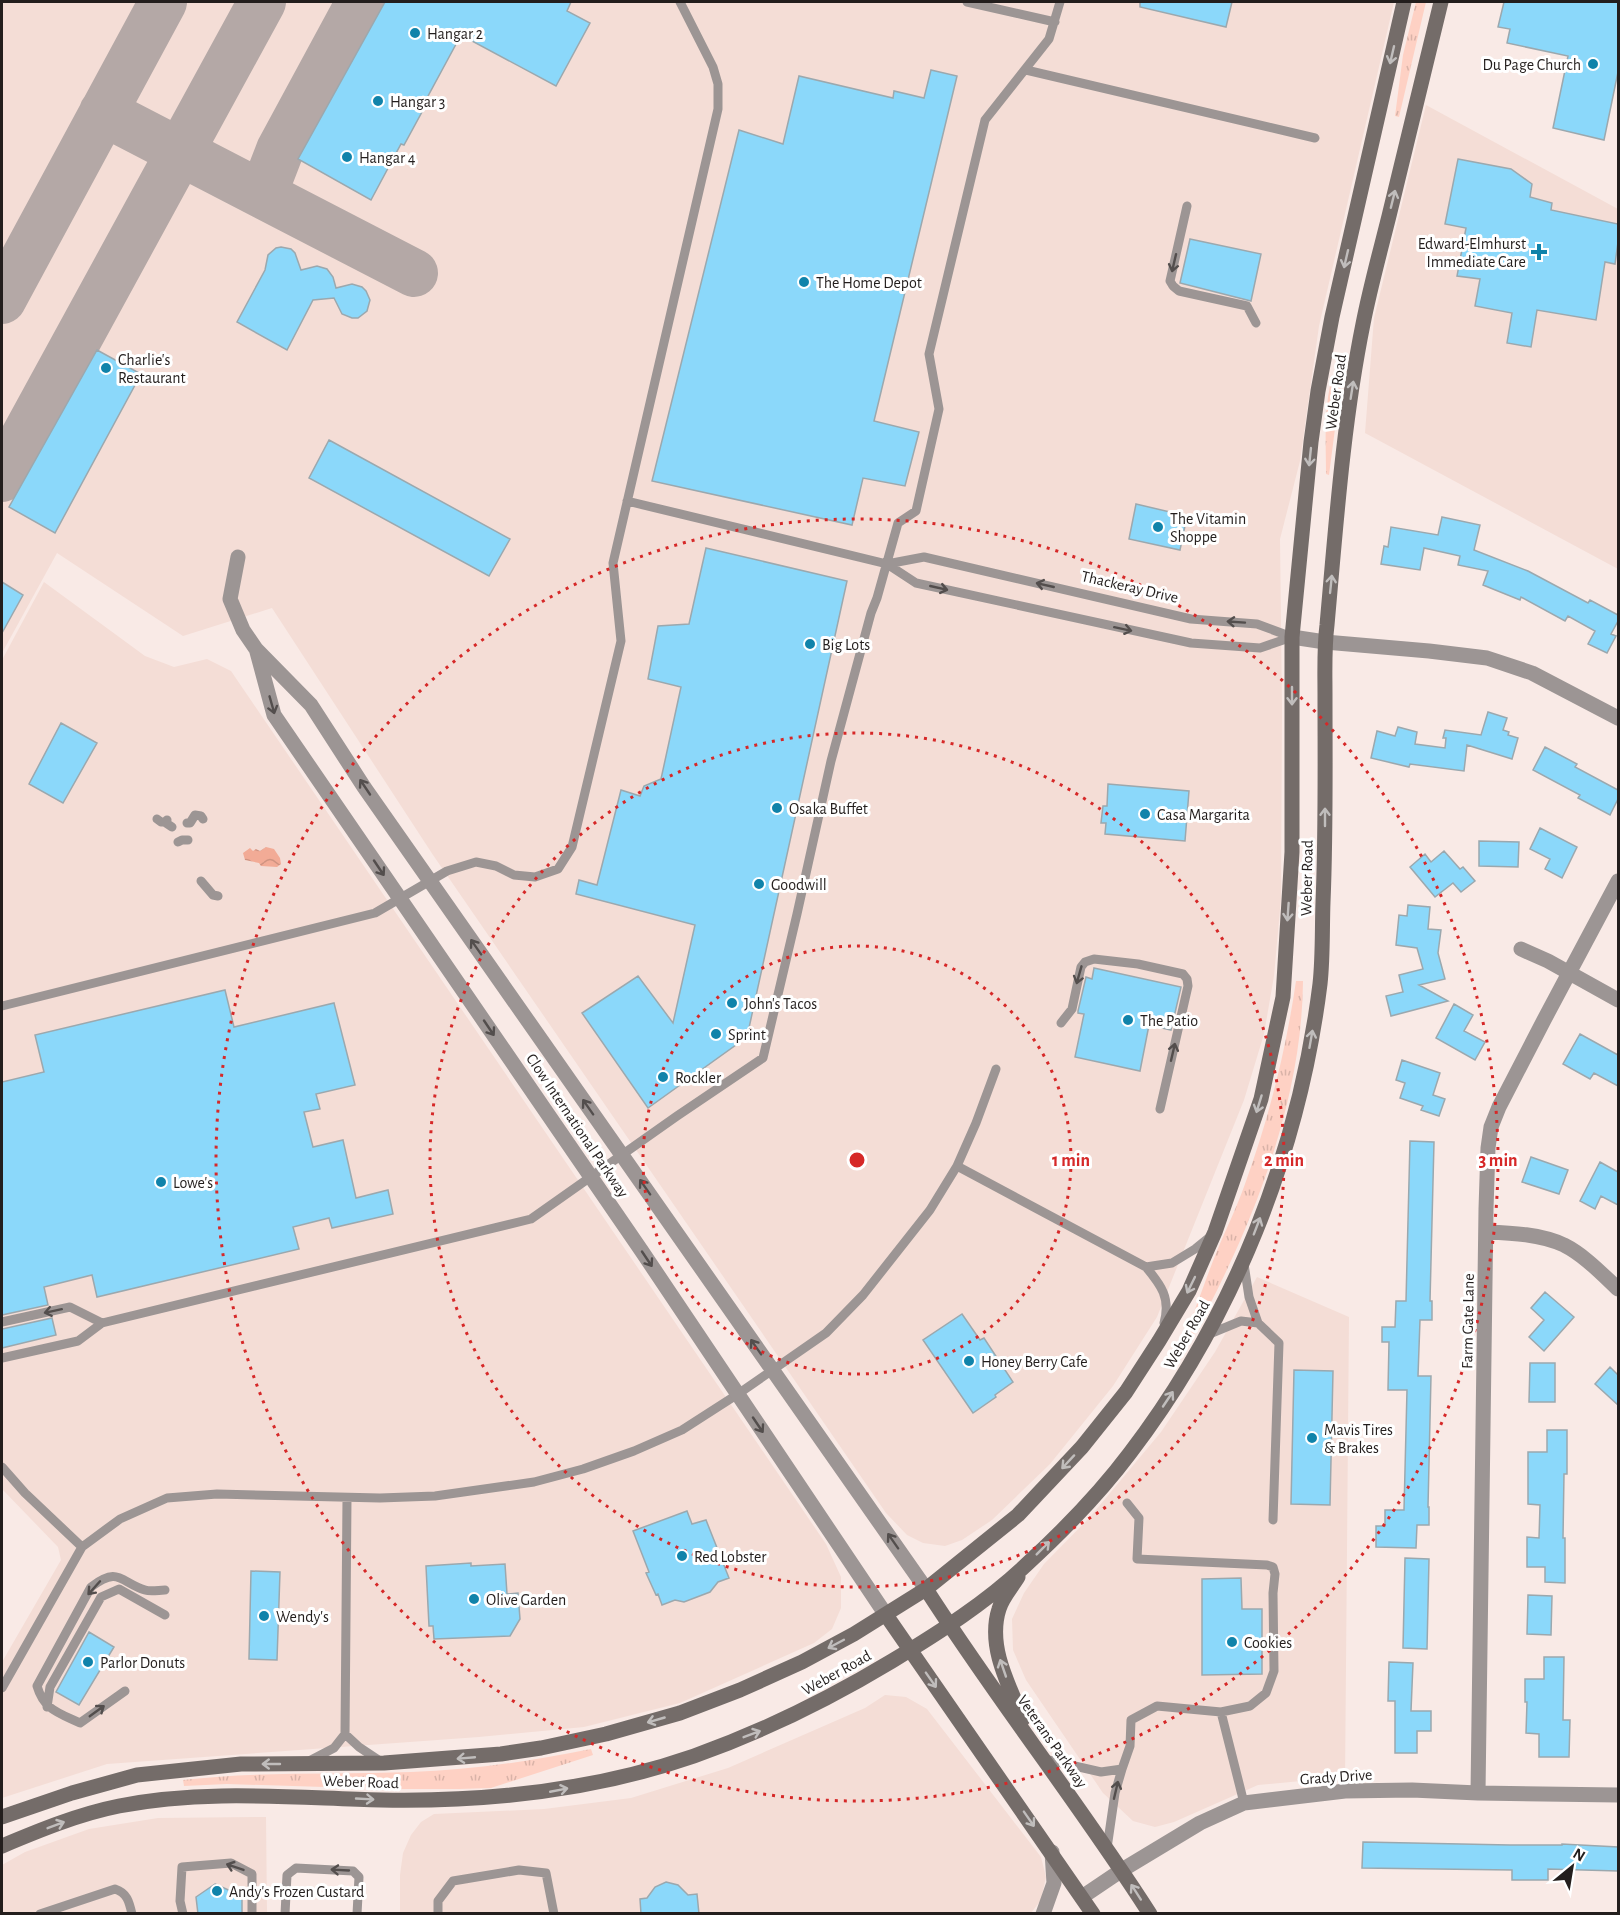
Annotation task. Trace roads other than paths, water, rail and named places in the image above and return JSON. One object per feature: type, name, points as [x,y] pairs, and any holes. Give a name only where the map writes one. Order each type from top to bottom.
[{"type":"main road","name":"Weber Road","points":[[2,1817],[72,1793],[137,1775],[241,1764],[384,1763],[490,1755],[541,1748],[606,1734],[680,1713],[740,1690],[802,1662],[886,1615],[926,1588],[1018,1515],[1082,1447],[1126,1392],[1160,1341],[1189,1291],[1215,1232],[1261,1099],[1283,997],[1292,852],[1292,637],[1318,391],[1332,317],[1404,2]]},
{"type":"main road","name":"Weber Road","points":[[2,1846],[81,1816],[121,1806],[170,1799],[220,1795],[389,1800],[500,1798],[552,1791],[635,1774],[697,1755],[775,1724],[839,1693],[949,1625],[1023,1567],[1091,1500],[1126,1458],[1169,1397],[1208,1335],[1244,1262],[1278,1171],[1306,1065],[1321,974],[1325,642],[1349,412],[1363,323],[1441,2]]},
{"type":"main road","points":[[1023,1567],[999,1607],[995,1631],[1000,1661],[1031,1742]]},
{"type":"main road","name":"Veterans Parkway","points":[[926,1588],[949,1625],[1107,1848],[1150,1914]]},
{"type":"main road","points":[[886,1615],[1093,1914]]},
{"type":"street","name":"Clow International Parkway","points":[[238,557],[230,599],[243,630],[256,649],[310,705],[364,787],[926,1588]]},
{"type":"street","name":"Thackeray Drive","points":[[1292,637],[1487,658],[1532,673],[1618,718]]},
{"type":"street","name":"Clow International Parkway","points":[[256,649],[274,715],[591,1176],[886,1615]]},
{"type":"street","name":"Farm Gate Lane","points":[[1478,1793],[1486,1232],[1488,1148],[1491,1127],[1504,1097],[1618,881]]},
{"type":"street","points":[[1521,949],[1618,1000]]},
{"type":"street","points":[[1486,1232],[1538,1237],[1564,1245],[1587,1261],[1618,1289]]},
{"type":"street","name":"Grady Drive","points":[[1082,1897],[1200,1823],[1244,1803],[1345,1791],[1412,1790],[1618,1795]]},
{"type":"street","points":[[1043,1914],[1054,1883],[1052,1852]]},
{"type":"lane","points":[[2,1006],[375,913],[447,872],[476,862],[496,866],[514,875],[535,877],[558,869],[573,847],[621,641],[613,563],[718,109],[718,84],[713,67],[680,2]]},
{"type":"lane","points":[[967,2],[1055,22]]},
{"type":"lane","points":[[2,1358],[78,1341],[102,1323],[531,1219],[763,1058],[831,761],[871,613],[878,598],[897,523],[916,511],[939,409],[929,354],[985,120],[1049,39],[1060,2]]},
{"type":"lane","points":[[1026,70],[1315,138]]},
{"type":"lane","points":[[1187,206],[1170,281],[1179,291],[1247,306],[1256,323]]},
{"type":"lane","name":"Thackeray Drive","points":[[627,501],[887,564],[924,557],[1191,619],[1257,624],[1292,637]]},
{"type":"lane","points":[[887,564],[916,583],[1191,643],[1260,648],[1292,637]]},
{"type":"lane","points":[[187,823],[190,823],[195,815],[203,819]]},
{"type":"lane","points":[[157,819],[160,822],[167,820],[166,823],[172,827]]},
{"type":"lane","points":[[201,880],[213,895],[218,896]]},
{"type":"lane","points":[[1061,1023],[1072,1010],[1079,974],[1085,962],[1094,959],[1138,964],[1183,974],[1188,986],[1160,1109]]},
{"type":"lane","points":[[2,1688],[82,1547],[120,1519],[167,1498],[217,1494],[388,1498],[435,1496],[534,1482],[583,1469],[634,1451],[682,1430],[773,1371],[826,1333],[863,1295],[930,1210],[957,1167],[996,1069]]},
{"type":"lane","points":[[957,1167],[1146,1267],[1162,1286],[1165,1300],[1167,1314],[1160,1341]]},
{"type":"lane","points":[[1146,1267],[1172,1263],[1195,1249],[1215,1232]]},
{"type":"lane","points":[[1244,1262],[1249,1297],[1258,1323],[1279,1343],[1273,1520]]},
{"type":"lane","points":[[2,1322],[70,1307],[102,1323]]},
{"type":"lane","points":[[1208,1335],[1241,1321],[1258,1323]]},
{"type":"lane","points":[[2,1467],[25,1493],[82,1547]]},
{"type":"lane","points":[[303,1764],[334,1748],[345,1734],[347,1497]]},
{"type":"lane","points":[[1107,1848],[1115,1793],[1130,1746],[1131,1720],[1157,1706],[1221,1712],[1250,1706],[1266,1694],[1274,1671],[1273,1593],[1275,1574],[1273,1567],[1137,1559],[1139,1518],[1127,1503]]},
{"type":"lane","points":[[125,1691],[80,1723],[47,1707],[40,1697],[37,1686],[91,1587],[104,1577],[121,1577],[147,1591],[165,1590]]},
{"type":"lane","points":[[47,1707],[50,1687],[101,1597],[119,1589],[165,1615]]},
{"type":"lane","points":[[1221,1712],[1244,1803]]},
{"type":"lane","points":[[345,1734],[371,1756],[384,1763]]},
{"type":"lane","points":[[1044,1759],[1101,1772],[1122,1769]]},
{"type":"lane","points":[[183,1914],[180,1902],[182,1867],[231,1863],[252,1874],[252,1914]]},
{"type":"lane","points":[[285,1914],[287,1875],[296,1868],[353,1871],[359,1877],[357,1914]]},
{"type":"lane","points":[[438,1914],[438,1901],[453,1881],[519,1870],[546,1873],[554,1914]]},
{"type":"lane","points":[[40,1914],[115,1889],[123,1892],[129,1899],[132,1914]]},
{"type":"water","points":[[266,847],[274,849],[280,858],[281,864],[277,867],[261,866],[259,863],[245,860],[243,853],[250,848],[253,851],[256,849],[260,851]]},
{"type":"place","name":"Hangar 2","points":[[415,33]]},
{"type":"place","name":"Du Page Church","points":[[1593,64]]},
{"type":"place","name":"Hangar 3","points":[[378,101]]},
{"type":"place","name":"Hangar 4","points":[[347,157]]},
{"type":"place","name":"Edward-Elmhurst Immediate Care","points":[[1539,252]]},
{"type":"place","name":"The Home Depot","points":[[804,282]]},
{"type":"place","name":"Charlie's Restaurant","points":[[106,368]]},
{"type":"place","name":"The Vitamin Shoppe","points":[[1158,527]]},
{"type":"place","name":"Big Lots","points":[[810,644]]},
{"type":"place","name":"Osaka Buffet","points":[[777,808]]},
{"type":"place","name":"Casa Margarita","points":[[1145,814]]},
{"type":"place","name":"Goodwill","points":[[759,884]]},
{"type":"place","name":"John's Tacos","points":[[732,1003]]},
{"type":"place","name":"The Patio","points":[[1128,1020]]},
{"type":"place","name":"Sprint","points":[[716,1034]]},
{"type":"place","name":"Rockler","points":[[663,1077]]},
{"type":"place","name":"Lowe's","points":[[161,1182]]},
{"type":"place","name":"Honey Berry Cafe","points":[[969,1361]]},
{"type":"place","name":"Mavis Tires & Brakes","points":[[1312,1438]]},
{"type":"place","name":"Red Lobster","points":[[682,1556]]},
{"type":"place","name":"Olive Garden","points":[[474,1599]]},
{"type":"place","name":"Wendy's","points":[[264,1616]]},
{"type":"place","name":"Cookies","points":[[1232,1642]]},
{"type":"place","name":"Parlor Donuts","points":[[88,1662]]},
{"type":"place","name":"Andy's Frozen Custard","points":[[217,1891]]}]
